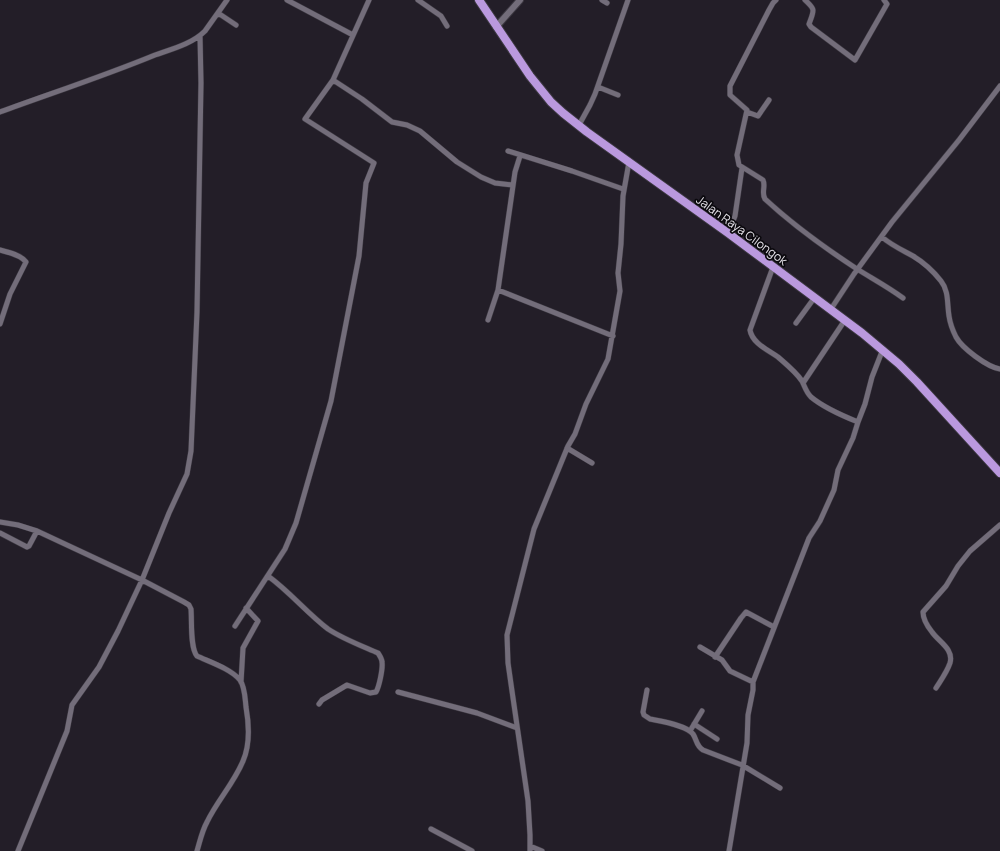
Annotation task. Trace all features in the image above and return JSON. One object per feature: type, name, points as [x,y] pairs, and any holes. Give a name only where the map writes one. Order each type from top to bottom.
[{"type":"highway","name":"Jalan Raya Cilongok","points":[[479,0],[496,27],[540,89],[559,110],[586,132],[831,308],[883,349],[947,414],[1000,473]]},
{"type":"street","points":[[0,112],[128,66],[188,42],[200,36],[205,31],[227,0]]},
{"type":"street","points":[[287,0],[353,35]]},
{"type":"street","points":[[235,626],[292,536],[331,401],[359,256],[366,183],[374,164],[305,119],[334,80],[369,0]]},
{"type":"street","points":[[418,0],[441,16],[447,26]]},
{"type":"street","points":[[496,27],[520,0]]},
{"type":"street","points":[[602,0],[608,3]]},
{"type":"street","points":[[579,125],[598,87],[628,0]]},
{"type":"street","points":[[776,0],[773,2],[730,86],[730,94],[746,108],[747,112],[737,154],[739,165],[763,180],[763,197],[791,222],[858,269],[887,286],[903,298]]},
{"type":"street","points":[[805,0],[814,9],[809,24],[811,27],[855,60],[884,11],[887,4],[884,0]]},
{"type":"street","points":[[218,13],[236,25]]},
{"type":"street","points":[[18,851],[67,731],[72,705],[99,667],[142,580],[169,513],[187,474],[191,451],[198,266],[201,83],[200,36]]},
{"type":"street","points":[[334,80],[392,122],[407,125],[420,131],[457,162],[481,178],[495,183],[513,185]]},
{"type":"street","points":[[831,308],[882,237],[1000,86]]},
{"type":"street","points":[[598,87],[618,95]]},
{"type":"street","points":[[747,112],[758,116],[769,100]]},
{"type":"street","points":[[508,151],[623,189]]},
{"type":"street","points":[[488,320],[498,290],[513,185],[520,156]]},
{"type":"street","points":[[542,851],[530,849],[528,801],[508,663],[507,635],[534,529],[567,448],[575,434],[586,404],[608,359],[620,291],[618,273],[621,244],[623,189],[629,162]]},
{"type":"street","points":[[728,233],[735,216],[742,168]]},
{"type":"street","points":[[882,237],[913,256],[941,280],[948,296],[949,317],[956,338],[976,357],[1000,369]]},
{"type":"street","points":[[0,250],[24,259],[26,262],[10,294],[0,324]]},
{"type":"street","points":[[773,267],[750,330],[751,335],[757,342],[788,367],[803,383],[805,390],[811,397],[841,415],[858,422]]},
{"type":"street","points":[[498,290],[613,336]]},
{"type":"street","points":[[796,323],[815,297]]},
{"type":"street","points":[[803,383],[845,320]]},
{"type":"street","points":[[729,851],[742,765],[747,743],[748,715],[753,682],[809,538],[820,521],[834,490],[838,470],[853,438],[865,404],[872,377],[883,349]]},
{"type":"street","points":[[567,448],[592,463]]},
{"type":"street","points":[[0,522],[18,525],[37,531],[142,580],[189,605],[191,609],[193,646],[195,654],[220,666],[237,677],[241,682],[244,689],[247,713],[248,744],[246,754],[235,776],[206,824],[197,851]]},
{"type":"street","points":[[936,688],[950,664],[950,654],[941,641],[932,632],[922,612],[944,588],[970,551],[1000,525]]},
{"type":"street","points":[[0,533],[27,547],[37,531]]},
{"type":"street","points":[[268,576],[328,628],[381,657],[383,663],[376,692],[370,693],[347,685],[322,700],[319,704]]},
{"type":"street","points":[[241,682],[243,648],[258,621],[246,608]]},
{"type":"street","points":[[715,657],[740,618],[746,612],[774,627]]},
{"type":"street","points":[[700,646],[723,662],[730,671],[753,682]]},
{"type":"street","points":[[647,690],[643,712],[644,716],[690,731],[698,747],[742,765],[780,788]]},
{"type":"street","points":[[398,692],[477,713],[517,728]]},
{"type":"street","points":[[690,731],[702,711]]},
{"type":"street","points":[[694,724],[718,739]]},
{"type":"street","points":[[432,829],[472,851]]}]
